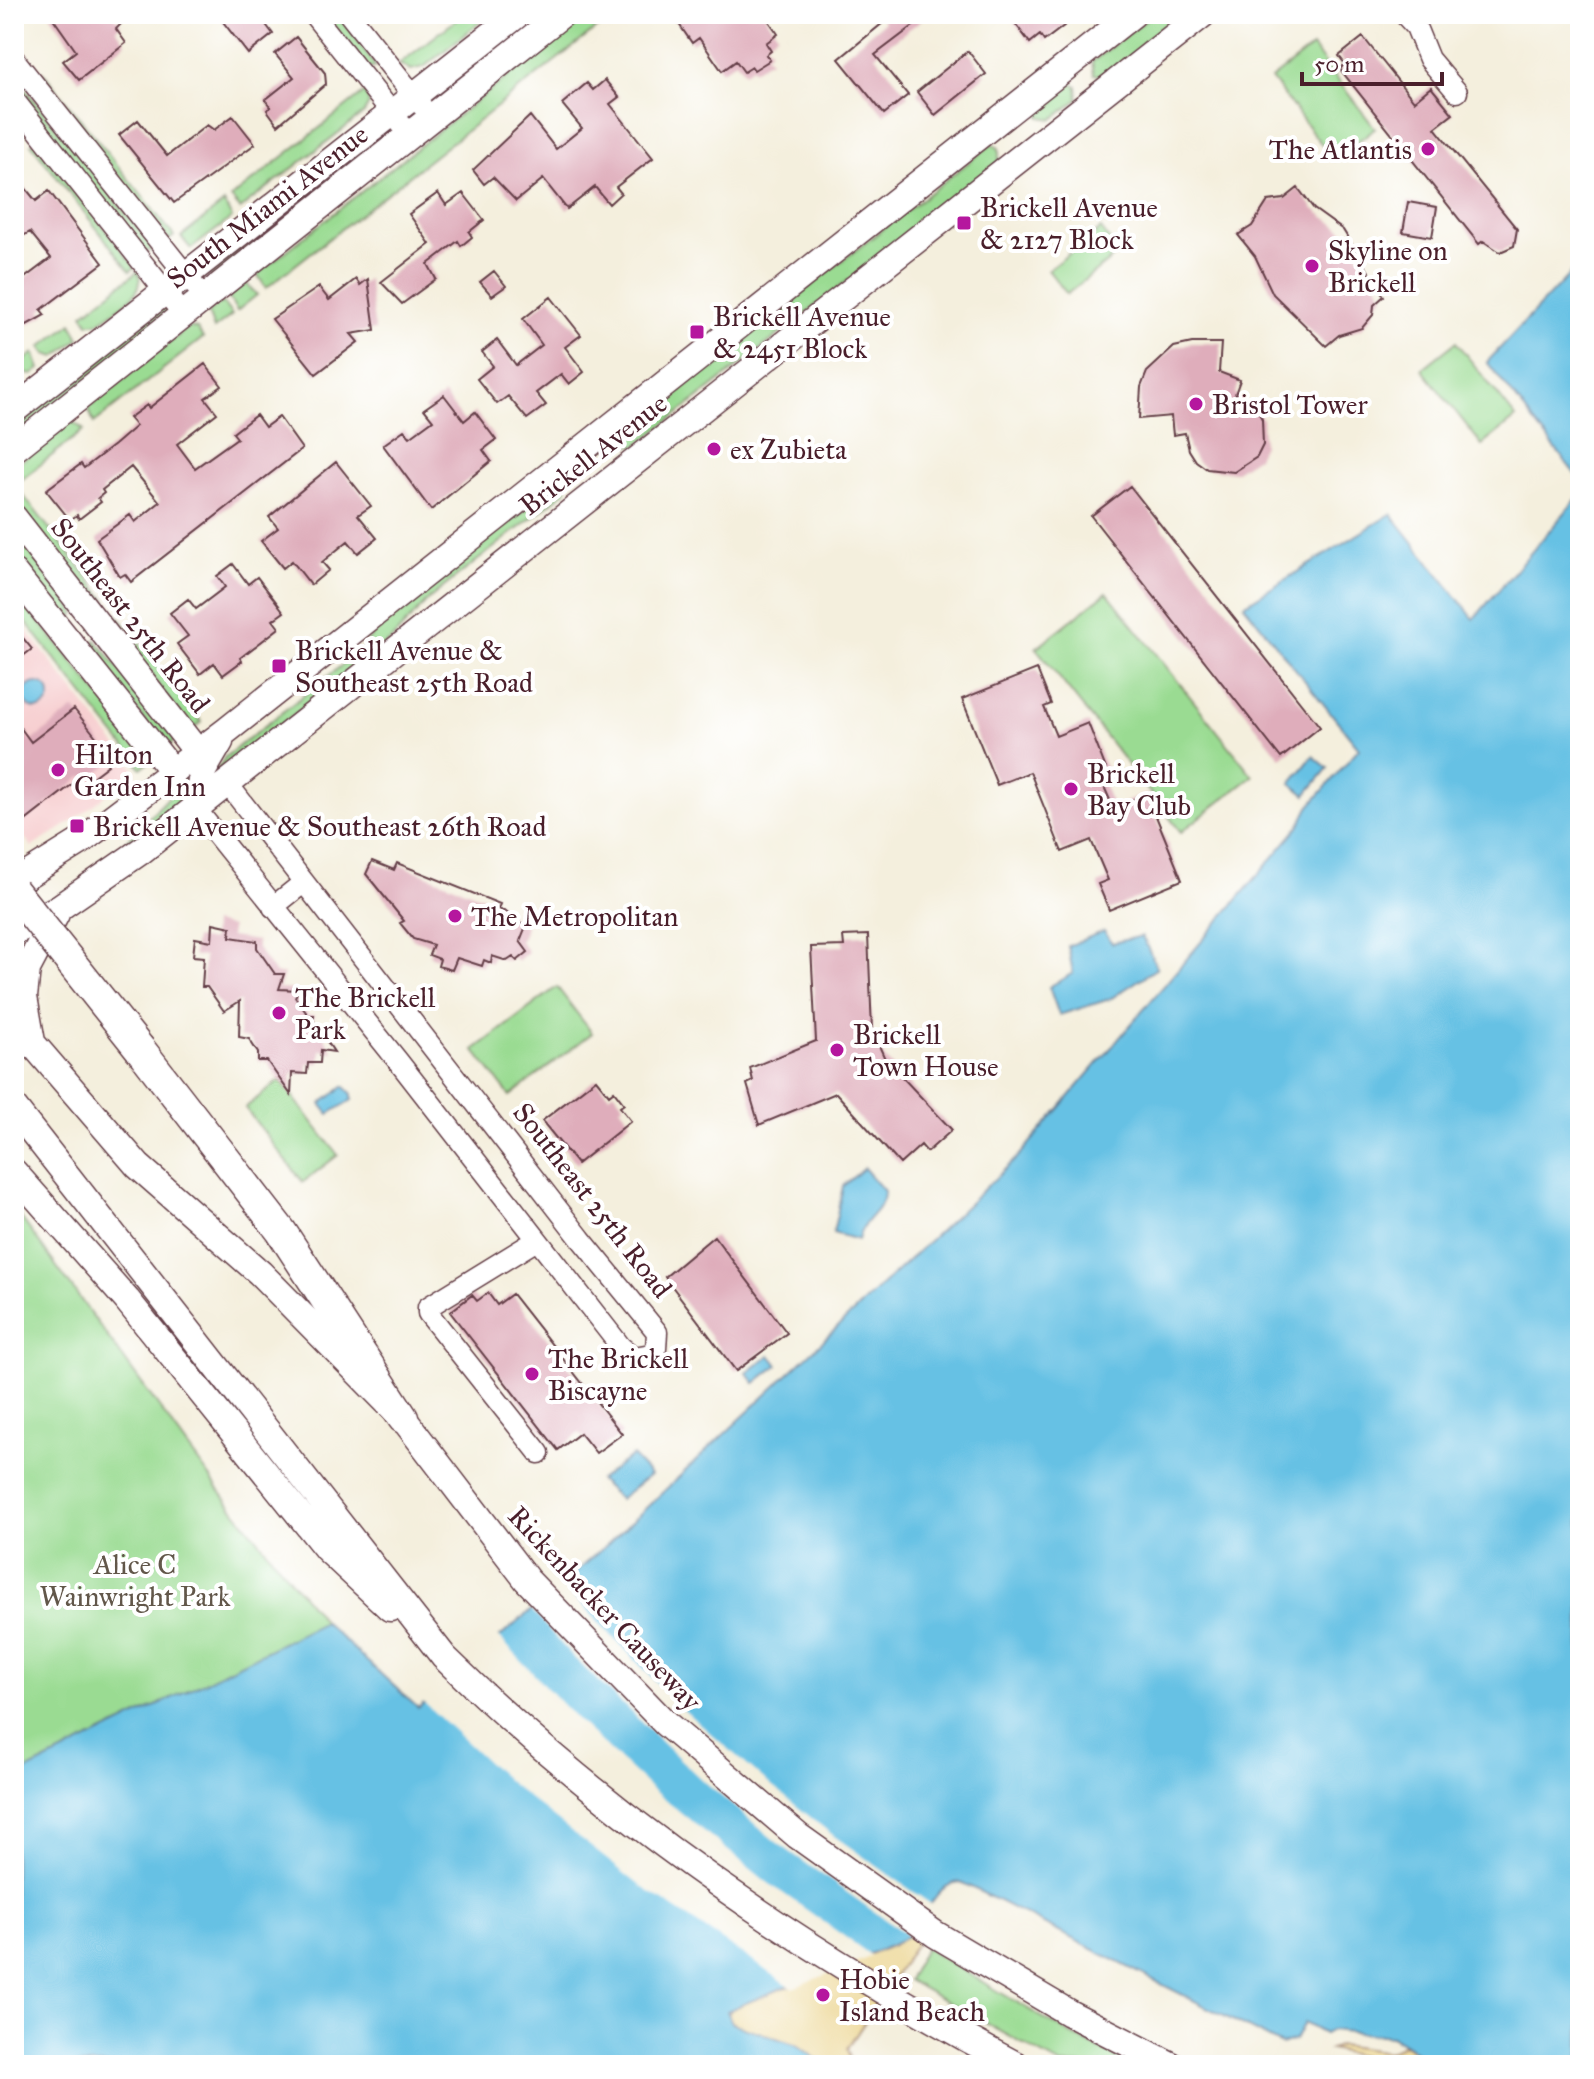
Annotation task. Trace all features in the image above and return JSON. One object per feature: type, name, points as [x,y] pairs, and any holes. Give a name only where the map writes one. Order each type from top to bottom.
[{"type":"highway","points":[[14,891],[281,1231],[403,1418]]},
{"type":"main road","name":"South Miami Avenue","points":[[14,410],[518,14]]},
{"type":"main road","name":"South Miami Avenue","points":[[14,449],[562,14]]},
{"type":"main road","name":"Brickell Avenue","points":[[14,883],[198,753],[1133,14]]},
{"type":"main road","name":"Brickell Avenue","points":[[14,932],[60,907],[195,808],[1203,14]]},
{"type":"main road","points":[[583,447],[610,481]]},
{"type":"main road","name":"Southeast 25th Road","points":[[14,518],[198,753]]},
{"type":"main road","points":[[14,573],[173,772]]},
{"type":"main road","points":[[66,637],[92,617]]},
{"type":"main road","points":[[195,808],[203,771],[226,731]]},
{"type":"main road","points":[[14,873],[40,867]]},
{"type":"main road","points":[[33,1046],[24,997],[27,969],[60,907]]},
{"type":"main road","name":"Rickenbacker Causeway","points":[[14,1022],[138,1166],[260,1273],[403,1418],[527,1580],[638,1696],[728,1778],[815,1849],[935,1934],[1069,2013],[1171,2065]]},
{"type":"main road","points":[[14,1108],[444,1657]]},
{"type":"main road","points":[[14,1172],[136,1311],[327,1549],[537,1743],[660,1842],[787,1930],[895,1998],[1016,2065]]},
{"type":"street","points":[[313,14],[409,134]]},
{"type":"street","points":[[349,14],[431,117]]},
{"type":"street","points":[[1404,14],[1416,27],[1429,59],[1457,92]]},
{"type":"street","points":[[14,59],[193,306]]},
{"type":"street","points":[[14,100],[176,283]]},
{"type":"street","name":"Southeast 25th Road","points":[[195,808],[628,1355],[642,1357],[656,1349],[657,1332],[547,1196],[227,783]]},
{"type":"street","points":[[273,907],[303,883]]},
{"type":"street","points":[[398,1061],[426,1040]]},
{"type":"street","points":[[519,1216],[547,1196]]},
{"type":"street","points":[[537,1240],[428,1307],[428,1313],[539,1453]]},
{"type":"shaded area","points":[[14,614],[137,772],[32,847],[14,824]]},
{"type":"green space","points":[[323,14],[340,14],[376,67],[369,69]]},
{"type":"green space","points":[[464,14],[490,14],[424,67],[411,70],[399,64]]},
{"type":"green space","points":[[587,14],[615,14],[266,288],[257,274]]},
{"type":"green space","points":[[1153,14],[1186,14],[1106,77],[1094,74],[1092,62]]},
{"type":"green space","points":[[1312,47],[1375,128],[1334,160],[1271,79]]},
{"type":"green space","points":[[43,72],[174,236],[169,240],[40,76]]},
{"type":"green space","points":[[14,75],[153,247],[152,251],[141,251],[14,88]]},
{"type":"green space","points":[[1071,83],[1077,86],[1078,99],[1053,119],[1041,117],[1038,111],[1040,103]]},
{"type":"green space","points":[[365,92],[369,104],[364,113],[240,209],[231,198]]},
{"type":"green space","points":[[386,125],[399,127],[215,281],[204,268]]},
{"type":"green space","points":[[36,141],[135,267],[130,271],[31,144]]},
{"type":"green space","points":[[992,144],[999,148],[999,162],[637,446],[628,445],[628,436],[711,363]]},
{"type":"green space","points":[[224,203],[232,218],[191,249],[181,237]]},
{"type":"green space","points":[[1101,229],[1119,253],[1067,294],[1048,270]]},
{"type":"green space","points":[[138,271],[139,287],[128,301],[97,323],[89,323],[83,314]]},
{"type":"green space","points":[[246,283],[257,295],[237,311],[228,297]]},
{"type":"green space","points":[[161,301],[172,309],[14,438],[14,416]]},
{"type":"green space","points":[[222,302],[232,315],[214,329],[208,313]]},
{"type":"green space","points":[[72,323],[79,339],[55,357],[46,354],[41,347]]},
{"type":"green space","points":[[189,327],[197,329],[203,338],[94,423],[88,408]]},
{"type":"green space","points":[[1456,342],[1516,418],[1482,445],[1422,369]]},
{"type":"green space","points":[[34,353],[40,369],[32,375],[23,373],[17,366]]},
{"type":"green space","points":[[72,421],[84,430],[16,484],[14,467]]},
{"type":"green space","points":[[567,482],[567,490],[430,598],[391,640],[213,777],[225,757],[360,651],[383,621],[559,483]]},
{"type":"green space","points":[[18,489],[107,601],[96,604],[14,501],[14,493]]},
{"type":"green space","points":[[14,528],[76,613],[71,620],[66,621],[14,560]]},
{"type":"green space","points":[[14,590],[152,760],[141,768],[14,607]]},
{"type":"green space","points":[[1107,592],[1253,776],[1181,832],[1036,648]]},
{"type":"green space","points":[[117,614],[202,722],[192,730],[111,624]]},
{"type":"green space","points":[[96,640],[175,739],[170,746],[166,748],[88,646]]},
{"type":"green space","points":[[199,766],[193,797],[118,854],[116,851]]},
{"type":"green space","points":[[557,987],[592,1033],[510,1096],[474,1050]]},
{"type":"green space","points":[[280,1080],[338,1155],[303,1182],[245,1108]]},
{"type":"green space","name":"Alice C Wainwright Park","points":[[14,1208],[225,1498],[324,1622],[14,1777]]},
{"type":"green space","points":[[925,1948],[1069,2033],[1131,2065],[1061,2065],[908,1980]]},
{"type":"sand","name":"Hobie Island Beach","points":[[928,1925],[847,2049],[852,2065],[825,2065],[797,2045],[739,2027],[727,2018],[730,2009],[893,1945],[912,1931]]},
{"type":"sand","points":[[1339,2045],[1388,2052],[1403,2045],[1438,2065],[1398,2065],[1330,2049]]},
{"type":"water","points":[[1580,263],[1580,480],[1487,362]]},
{"type":"water","points":[[1580,495],[1580,2065],[1438,2065],[1391,2036],[1331,2030],[1324,2034],[1304,2023],[1295,2040],[1281,2045],[961,1882],[942,1890],[903,1939],[727,2011],[732,2023],[797,2045],[825,2065],[14,2065],[14,1777],[324,1622],[418,1708],[610,1542],[1019,1156],[1299,827],[1309,807],[1359,748],[1244,605],[1391,514],[1474,619]]},
{"type":"water","points":[[37,683],[46,687],[50,696],[46,705],[37,709],[28,705],[24,696],[28,687]]},
{"type":"water","points":[[1313,756],[1328,768],[1306,795],[1291,783]]},
{"type":"water","points":[[1104,931],[1112,943],[1142,936],[1157,968],[1110,999],[1059,1015],[1049,987],[1073,973],[1068,946]]},
{"type":"water","points":[[344,1086],[352,1094],[352,1100],[329,1114],[321,1104]]},
{"type":"water","points":[[864,1168],[884,1191],[881,1204],[864,1225],[858,1240],[833,1233],[843,1186]]},
{"type":"water","points":[[770,1355],[778,1365],[755,1383],[747,1373]]},
{"type":"water","points":[[632,1456],[650,1475],[619,1499],[599,1480]]},
{"type":"pier","points":[[558,1580],[678,1705],[764,1780],[834,1836],[935,1907],[911,1938],[779,1844],[704,1782],[571,1655],[528,1606]]},
{"type":"pier","points":[[496,1634],[575,1718],[649,1787],[767,1882],[872,1956],[793,1988],[642,1887],[510,1783],[421,1700]]},
{"type":"building","points":[[50,14],[113,14],[121,24],[116,29],[126,43],[79,80],[63,61],[76,51]]},
{"type":"building","points":[[217,14],[258,14],[273,34],[248,54]]},
{"type":"building","points":[[672,14],[764,14],[778,34],[766,43],[771,51],[766,55],[770,60],[744,72],[736,61],[722,71],[699,38],[692,43]]},
{"type":"building","points":[[878,14],[929,14],[875,55],[908,95],[884,114],[839,59],[884,22]]},
{"type":"building","points":[[1008,14],[1056,14],[1065,25],[1044,41],[1040,35],[1030,43]]},
{"type":"building","points":[[296,37],[325,73],[326,84],[278,125],[267,110],[271,107],[265,100],[294,77],[275,54]]},
{"type":"building","name":"The Atlantis","points":[[1363,37],[1414,101],[1431,87],[1453,114],[1435,128],[1517,229],[1514,246],[1500,252],[1483,241],[1479,244],[1340,69],[1345,64],[1339,56]]},
{"type":"building","points":[[968,51],[986,74],[935,115],[917,92]]},
{"type":"building","points":[[605,80],[619,97],[610,104],[653,158],[616,187],[621,193],[609,204],[595,187],[567,209],[543,179],[516,201],[493,177],[484,184],[473,170],[530,116],[556,149],[582,128],[562,104],[587,83],[593,90]]},
{"type":"building","points":[[233,116],[255,144],[174,203],[119,135],[138,120],[167,156],[207,125],[214,130]]},
{"type":"building","points":[[14,174],[36,201],[49,191],[103,263],[41,310],[45,315],[14,332],[14,286],[51,258],[30,232],[14,241]]},
{"type":"building","name":"Skyline on Brickell","points":[[1298,188],[1314,209],[1343,230],[1384,296],[1374,305],[1373,315],[1362,328],[1339,335],[1326,346],[1273,294],[1255,256],[1238,235],[1252,226],[1268,201],[1284,199]]},
{"type":"building","points":[[438,193],[446,205],[463,193],[484,220],[469,232],[472,237],[461,246],[458,241],[428,264],[436,279],[402,304],[381,282],[430,244],[409,214]]},
{"type":"building","points":[[1408,202],[1437,207],[1432,237],[1403,232]]},
{"type":"building","points":[[494,271],[506,286],[492,296],[480,282]]},
{"type":"building","points":[[356,279],[360,285],[368,279],[375,330],[351,334],[358,342],[316,374],[272,319],[319,287],[329,300]]},
{"type":"building","points":[[551,297],[581,335],[565,347],[584,372],[569,384],[561,374],[536,393],[546,405],[527,419],[508,396],[497,404],[477,379],[493,366],[482,352],[497,340],[516,365],[542,345],[523,319]]},
{"type":"building","name":"Bristol Tower","points":[[1192,343],[1221,343],[1219,372],[1240,380],[1235,394],[1256,408],[1262,419],[1263,445],[1257,457],[1234,472],[1207,469],[1196,461],[1189,450],[1185,433],[1173,435],[1171,416],[1139,419],[1141,387],[1147,372],[1174,347]]},
{"type":"building","points":[[205,364],[222,386],[205,398],[217,413],[177,444],[195,468],[237,438],[233,433],[256,415],[265,427],[279,417],[302,449],[131,582],[125,574],[120,577],[97,539],[130,515],[135,522],[160,502],[131,467],[102,490],[104,493],[98,498],[101,502],[79,519],[77,515],[70,520],[46,490],[81,464],[84,468],[114,445],[136,426],[129,418],[147,405],[149,408]]},
{"type":"building","points":[[444,395],[464,421],[475,412],[496,440],[483,450],[491,461],[431,510],[383,445],[404,430],[410,437],[433,420],[424,409]]},
{"type":"building","points":[[336,462],[371,506],[358,515],[377,538],[358,553],[348,541],[322,562],[329,570],[311,585],[292,561],[283,568],[261,541],[278,528],[269,517]]},
{"type":"building","points":[[1130,486],[1320,727],[1281,758],[1091,516]]},
{"type":"building","points":[[233,564],[248,584],[257,577],[284,612],[273,620],[279,628],[240,658],[242,661],[223,675],[214,663],[200,674],[177,644],[188,636],[170,613],[188,599],[196,609],[225,587],[217,576]]},
{"type":"building","points":[[14,627],[32,649],[14,663]]},
{"type":"building","name":"Brickell Bay Club","points":[[1037,669],[1051,704],[1044,707],[1056,736],[1088,723],[1110,779],[1102,782],[1113,807],[1147,794],[1182,880],[1109,910],[1098,884],[1108,880],[1091,840],[1062,852],[1030,772],[997,785],[962,699]]},
{"type":"building","name":"Hilton Garden Inn","points":[[74,709],[109,753],[103,758],[108,765],[87,781],[83,776],[24,822],[14,809],[14,719],[31,742]]},
{"type":"building","name":"The Metropolitan","points":[[372,861],[394,870],[397,863],[500,904],[498,909],[511,914],[510,919],[526,926],[520,941],[528,952],[517,961],[513,957],[507,961],[492,956],[491,963],[484,960],[482,966],[457,958],[452,970],[438,966],[440,959],[429,955],[433,945],[413,939],[400,923],[404,921],[366,874]]},
{"type":"building","name":"The Brickell Park","points":[[213,923],[231,927],[230,937],[257,941],[257,948],[275,974],[284,974],[279,989],[298,990],[295,997],[308,1015],[314,1015],[313,1020],[334,1052],[321,1050],[320,1063],[308,1063],[307,1074],[292,1073],[291,1095],[267,1061],[258,1061],[258,1053],[249,1039],[239,1037],[240,1001],[224,1011],[207,987],[202,987],[204,957],[193,956],[195,938],[212,941]]},
{"type":"building","name":"Brickell Town House","points":[[868,935],[872,1030],[885,1059],[952,1130],[927,1152],[921,1145],[900,1164],[836,1093],[759,1125],[747,1084],[753,1081],[750,1068],[816,1041],[811,947],[844,946],[843,936]]},
{"type":"building","points":[[596,1079],[609,1095],[614,1091],[624,1104],[620,1107],[631,1121],[577,1164],[542,1121]]},
{"type":"building","points":[[714,1236],[787,1333],[736,1371],[665,1277]]},
{"type":"building","name":"The Brickell Biscayne","points":[[488,1293],[497,1305],[512,1294],[622,1434],[596,1453],[580,1433],[558,1450],[450,1312],[472,1295],[477,1301]]},
{"type":"place","name":"The Atlantis","points":[[1428,149]]},
{"type":"place","name":"Brickell Avenue & 2127 Block","points":[[964,223]]},
{"type":"place","name":"Skyline on Brickell","points":[[1312,266]]},
{"type":"place","name":"Brickell Avenue & 2451 Block","points":[[697,332]]},
{"type":"place","name":"Bristol Tower","points":[[1196,404]]},
{"type":"place","name":"ex Zubieta","points":[[714,449]]},
{"type":"place","name":"Brickell Avenue & Southeast 25th Road","points":[[279,666]]},
{"type":"place","name":"Hilton Garden Inn","points":[[58,770]]},
{"type":"place","name":"Brickell Bay Club","points":[[1071,789]]},
{"type":"place","name":"Brickell Avenue & Southeast 26th Road","points":[[77,826]]},
{"type":"place","name":"The Metropolitan","points":[[455,916]]},
{"type":"place","name":"The Brickell Park","points":[[279,1013]]},
{"type":"place","name":"Brickell Town House","points":[[837,1050]]},
{"type":"place","name":"The Brickell Biscayne","points":[[532,1374]]},
{"type":"place","name":"Hobie Island Beach","points":[[823,1995]]}]
